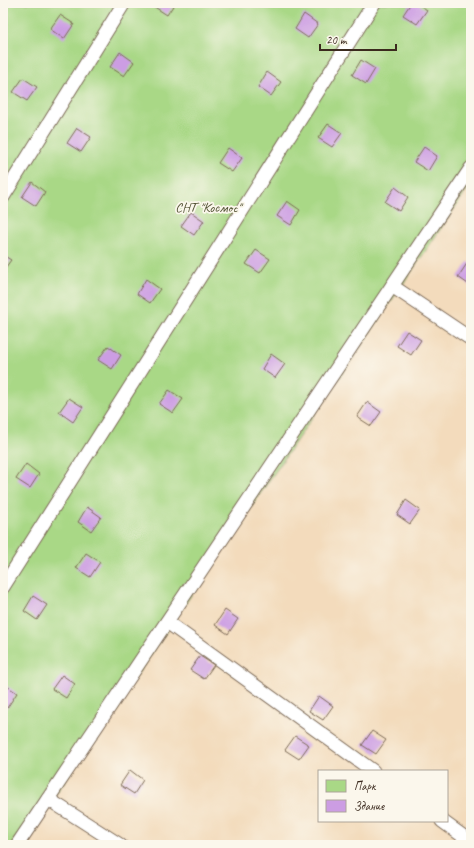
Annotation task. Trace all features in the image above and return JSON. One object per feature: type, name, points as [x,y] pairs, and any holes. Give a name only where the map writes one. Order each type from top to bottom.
[{"type":"lane","points":[[3,197],[124,3]]},
{"type":"lane","points":[[3,587],[374,3]]},
{"type":"lane","points":[[17,845],[471,168]]},
{"type":"lane","points":[[392,286],[471,339]]},
{"type":"lane","points":[[167,622],[372,770]]},
{"type":"lane","points":[[48,799],[120,845]]},
{"type":"lane","points":[[443,822],[471,842]]},
{"type":"green space","name":"СНТ \"Космос\"","points":[[3,3],[471,3],[471,184],[21,845],[3,845]]},
{"type":"building","points":[[155,3],[175,3],[167,15],[153,6]]},
{"type":"building","points":[[411,3],[417,3],[427,10],[417,24],[403,15]]},
{"type":"building","points":[[304,14],[318,24],[308,38],[295,29]]},
{"type":"building","points":[[60,15],[74,24],[64,39],[50,29]]},
{"type":"building","points":[[120,52],[134,62],[124,76],[110,67]]},
{"type":"building","points":[[361,60],[375,69],[366,84],[352,75]]},
{"type":"building","points":[[267,72],[281,82],[271,96],[258,87]]},
{"type":"building","points":[[23,78],[37,87],[27,101],[13,92]]},
{"type":"building","points":[[328,124],[342,133],[332,147],[318,138]]},
{"type":"building","points":[[77,128],[91,137],[81,152],[67,143]]},
{"type":"building","points":[[424,147],[437,156],[428,171],[414,162]]},
{"type":"building","points":[[228,148],[242,158],[232,172],[218,163]]},
{"type":"building","points":[[32,182],[45,192],[36,206],[22,197]]},
{"type":"building","points":[[395,187],[408,197],[399,211],[385,202]]},
{"type":"building","points":[[287,201],[300,210],[291,225],[277,216]]},
{"type":"building","points":[[191,212],[204,221],[194,235],[181,226]]},
{"type":"building","points":[[256,250],[270,259],[260,273],[246,264]]},
{"type":"building","points":[[3,255],[11,260],[3,271]]},
{"type":"building","points":[[468,262],[471,264],[471,286],[458,277]]},
{"type":"building","points":[[146,279],[160,289],[150,303],[137,294]]},
{"type":"building","points":[[407,331],[421,340],[411,355],[397,346]]},
{"type":"building","points":[[108,346],[121,355],[112,369],[98,360]]},
{"type":"building","points":[[271,354],[285,364],[275,378],[262,369]]},
{"type":"building","points":[[169,390],[183,399],[173,413],[159,404]]},
{"type":"building","points":[[69,398],[83,407],[73,422],[59,412]]},
{"type":"building","points":[[367,402],[381,412],[371,426],[357,417]]},
{"type":"building","points":[[26,464],[39,474],[30,488],[16,479]]},
{"type":"building","points":[[406,500],[420,510],[410,524],[397,515]]},
{"type":"building","points":[[87,507],[101,517],[91,531],[78,522]]},
{"type":"building","points":[[86,553],[100,562],[90,577],[76,568]]},
{"type":"building","points":[[33,596],[47,605],[37,620],[24,611]]},
{"type":"building","points":[[225,610],[238,619],[228,634],[215,625]]},
{"type":"building","points":[[200,656],[214,665],[204,679],[190,670]]},
{"type":"building","points":[[62,675],[75,684],[66,698],[52,689]]},
{"type":"building","points":[[4,684],[17,693],[7,708],[3,705]]},
{"type":"building","points":[[319,696],[333,706],[323,720],[309,711]]},
{"type":"building","points":[[372,731],[386,740],[376,754],[362,745]]},
{"type":"building","points":[[295,736],[309,745],[299,759],[285,750]]},
{"type":"building","points":[[130,770],[143,780],[134,794],[120,785]]}]
